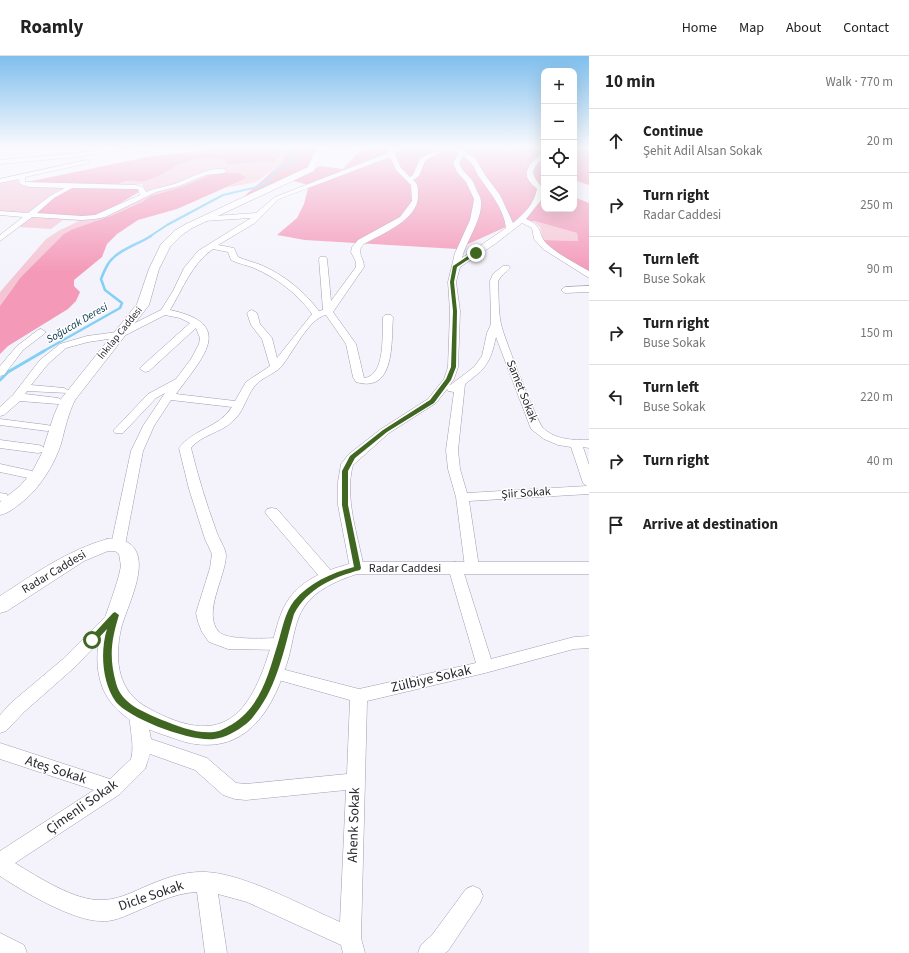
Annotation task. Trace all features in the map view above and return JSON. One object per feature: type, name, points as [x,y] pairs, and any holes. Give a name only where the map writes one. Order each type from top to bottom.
[{"type":"street","points":[[0,240],[56,194],[67,189]]},
{"type":"street","points":[[141,189],[142,193],[146,194]]},
{"type":"street","points":[[0,213],[82,218],[95,217],[146,194],[164,189]]},
{"type":"street","name":"İnkılap Caddesi","points":[[0,510],[21,495],[39,476],[52,449],[64,407],[68,399],[143,305],[154,269],[166,246],[183,229],[268,189]]},
{"type":"street","points":[[0,413],[17,397],[44,362],[63,346],[87,340],[119,336],[164,312],[178,291],[188,268],[201,253],[248,224],[277,198],[299,189]]},
{"type":"street","points":[[282,644],[228,643],[215,638],[210,632],[204,613],[217,568],[219,554],[195,489],[185,448],[191,441],[228,421],[240,405],[251,383],[265,376],[275,367],[316,314],[328,312],[360,267],[360,262],[355,252],[358,245],[399,223],[408,215],[415,199],[414,189]]},
{"type":"street","points":[[432,401],[449,380],[453,367],[455,311],[452,282],[455,266],[463,242],[474,220],[477,199],[472,189]]},
{"type":"street","points":[[493,189],[509,220],[510,229]]},
{"type":"street","points":[[455,266],[523,220],[536,205],[540,194],[540,189]]},
{"type":"street","points":[[204,219],[259,215]]},
{"type":"street","points":[[523,220],[536,227],[538,231],[538,239],[546,247],[589,275]]},
{"type":"street","points":[[211,246],[231,250],[234,258],[260,268],[279,279],[296,291],[310,305],[316,314]]},
{"type":"street","points":[[323,259],[328,312],[351,344],[358,378],[365,381],[374,377],[380,372],[383,366],[386,357],[388,317]]},
{"type":"street","points":[[357,568],[345,505],[345,471],[347,464],[352,457],[385,431],[460,384],[483,362],[487,356],[492,333],[496,324],[494,281],[496,276],[506,268]]},
{"type":"street","points":[[564,290],[589,290]]},
{"type":"street","points":[[118,545],[135,453],[142,437],[168,396],[196,357],[204,342],[203,333],[196,323],[186,317],[164,312]]},
{"type":"street","points":[[252,313],[256,325],[267,338],[275,367]]},
{"type":"street","points":[[145,369],[196,323]]},
{"type":"street","name":"Samet Sokak","points":[[496,324],[513,371],[540,433],[554,440],[576,444],[589,444]]},
{"type":"street","points":[[0,373],[20,348],[41,332]]},
{"type":"street","points":[[119,431],[152,396],[180,380]]},
{"type":"street","points":[[460,384],[452,450],[454,469],[462,497],[464,567],[485,667]]},
{"type":"street","points":[[24,388],[64,391]]},
{"type":"street","points":[[168,396],[240,405]]},
{"type":"street","points":[[17,397],[58,401]]},
{"type":"street","points":[[0,422],[47,428]]},
{"type":"street","points":[[0,444],[38,449]]},
{"type":"street","points":[[576,444],[589,483]]},
{"type":"street","points":[[0,468],[28,474]]},
{"type":"street","name":"Şiir Sokak","points":[[462,497],[589,490]]},
{"type":"street","points":[[272,512],[329,578]]},
{"type":"street","name":"Radar Caddesi","points":[[0,606],[80,555],[97,547],[118,545],[125,549],[128,554],[130,565],[109,636],[107,651],[107,661],[112,685],[120,700],[137,713],[182,732],[213,736],[224,733],[244,721],[252,713],[262,699],[274,673],[290,614],[296,603],[310,590],[329,578],[357,568],[589,568]]},
{"type":"street","points":[[0,726],[18,707],[69,664],[115,615]]},
{"type":"street","name":"Zülbiye Sokak","points":[[274,673],[359,696],[485,667],[574,643],[589,642]]},
{"type":"street","name":"Ahenk Sokak","points":[[352,946],[359,696]]},
{"type":"street","name":"Çimenli Sokak","points":[[0,862],[113,788],[138,763],[141,757],[142,744],[137,713]]},
{"type":"street","points":[[142,744],[201,764],[230,789],[235,791],[246,792],[356,781]]},
{"type":"street","name":"Ateş Sokak","points":[[0,752],[113,788]]},
{"type":"street","name":"Dicle Sokak","points":[[0,865],[23,880],[86,909],[98,911],[110,910],[130,904],[182,884],[206,882],[226,884],[249,892],[352,946]]},
{"type":"street","points":[[206,882],[216,953]]},
{"type":"street","points":[[429,953],[440,943],[473,896]]},
{"type":"street","points":[[0,944],[16,953]]},
{"type":"shaded area","points":[[0,189],[62,189],[54,193],[30,212],[0,212]]},
{"type":"shaded area","points":[[70,189],[137,189],[139,192],[104,213],[91,217],[34,214],[53,198]]},
{"type":"shaded area","points":[[145,189],[159,189],[149,192]]},
{"type":"shaded area","points":[[166,189],[175,189],[151,196],[142,202],[113,215],[73,229],[20,278],[0,306],[0,292],[46,239],[79,221],[63,220],[51,229],[19,227],[32,216],[81,219]]},
{"type":"shaded area","points":[[175,189],[222,189],[177,209],[138,220],[117,234],[107,244],[102,257],[74,280],[74,286],[80,292],[76,301],[68,309],[8,346],[0,354],[0,306],[20,278],[64,234],[73,229],[113,215],[142,202],[151,196]]},
{"type":"shaded area","points":[[253,189],[266,189],[240,200]]},
{"type":"shaded area","points":[[308,189],[541,189],[541,212],[577,212],[577,198],[589,203],[589,273],[558,254],[543,240],[578,241],[577,233],[534,221],[508,226],[457,249],[305,240],[277,235],[297,218],[304,204]]},
{"type":"shaded area","points":[[533,221],[577,233],[578,241],[543,240],[540,227]]},
{"type":"waterway","name":"Soğucak Deresi","points":[[149,237],[167,225],[223,195],[249,189]]},
{"type":"waterway","name":"Soğucak Deresi","points":[[42,352],[120,308],[122,303],[105,290],[101,279],[103,273],[108,264],[117,255],[151,236]]},
{"type":"waterway","name":"Soğucak Deresi","points":[[0,380],[8,372],[44,351]]},
{"type":"route","points":[[92,640],[115,615],[109,636],[107,651],[107,661],[112,685],[125,706],[158,723],[182,732],[213,736],[235,728],[252,713],[262,699],[270,683],[290,614],[296,603],[302,596],[319,584],[338,574],[357,568],[344,495],[345,471],[347,464],[352,457],[385,431],[432,401],[449,380],[453,367],[454,351],[455,311],[452,282],[455,266],[476,253]]}]
